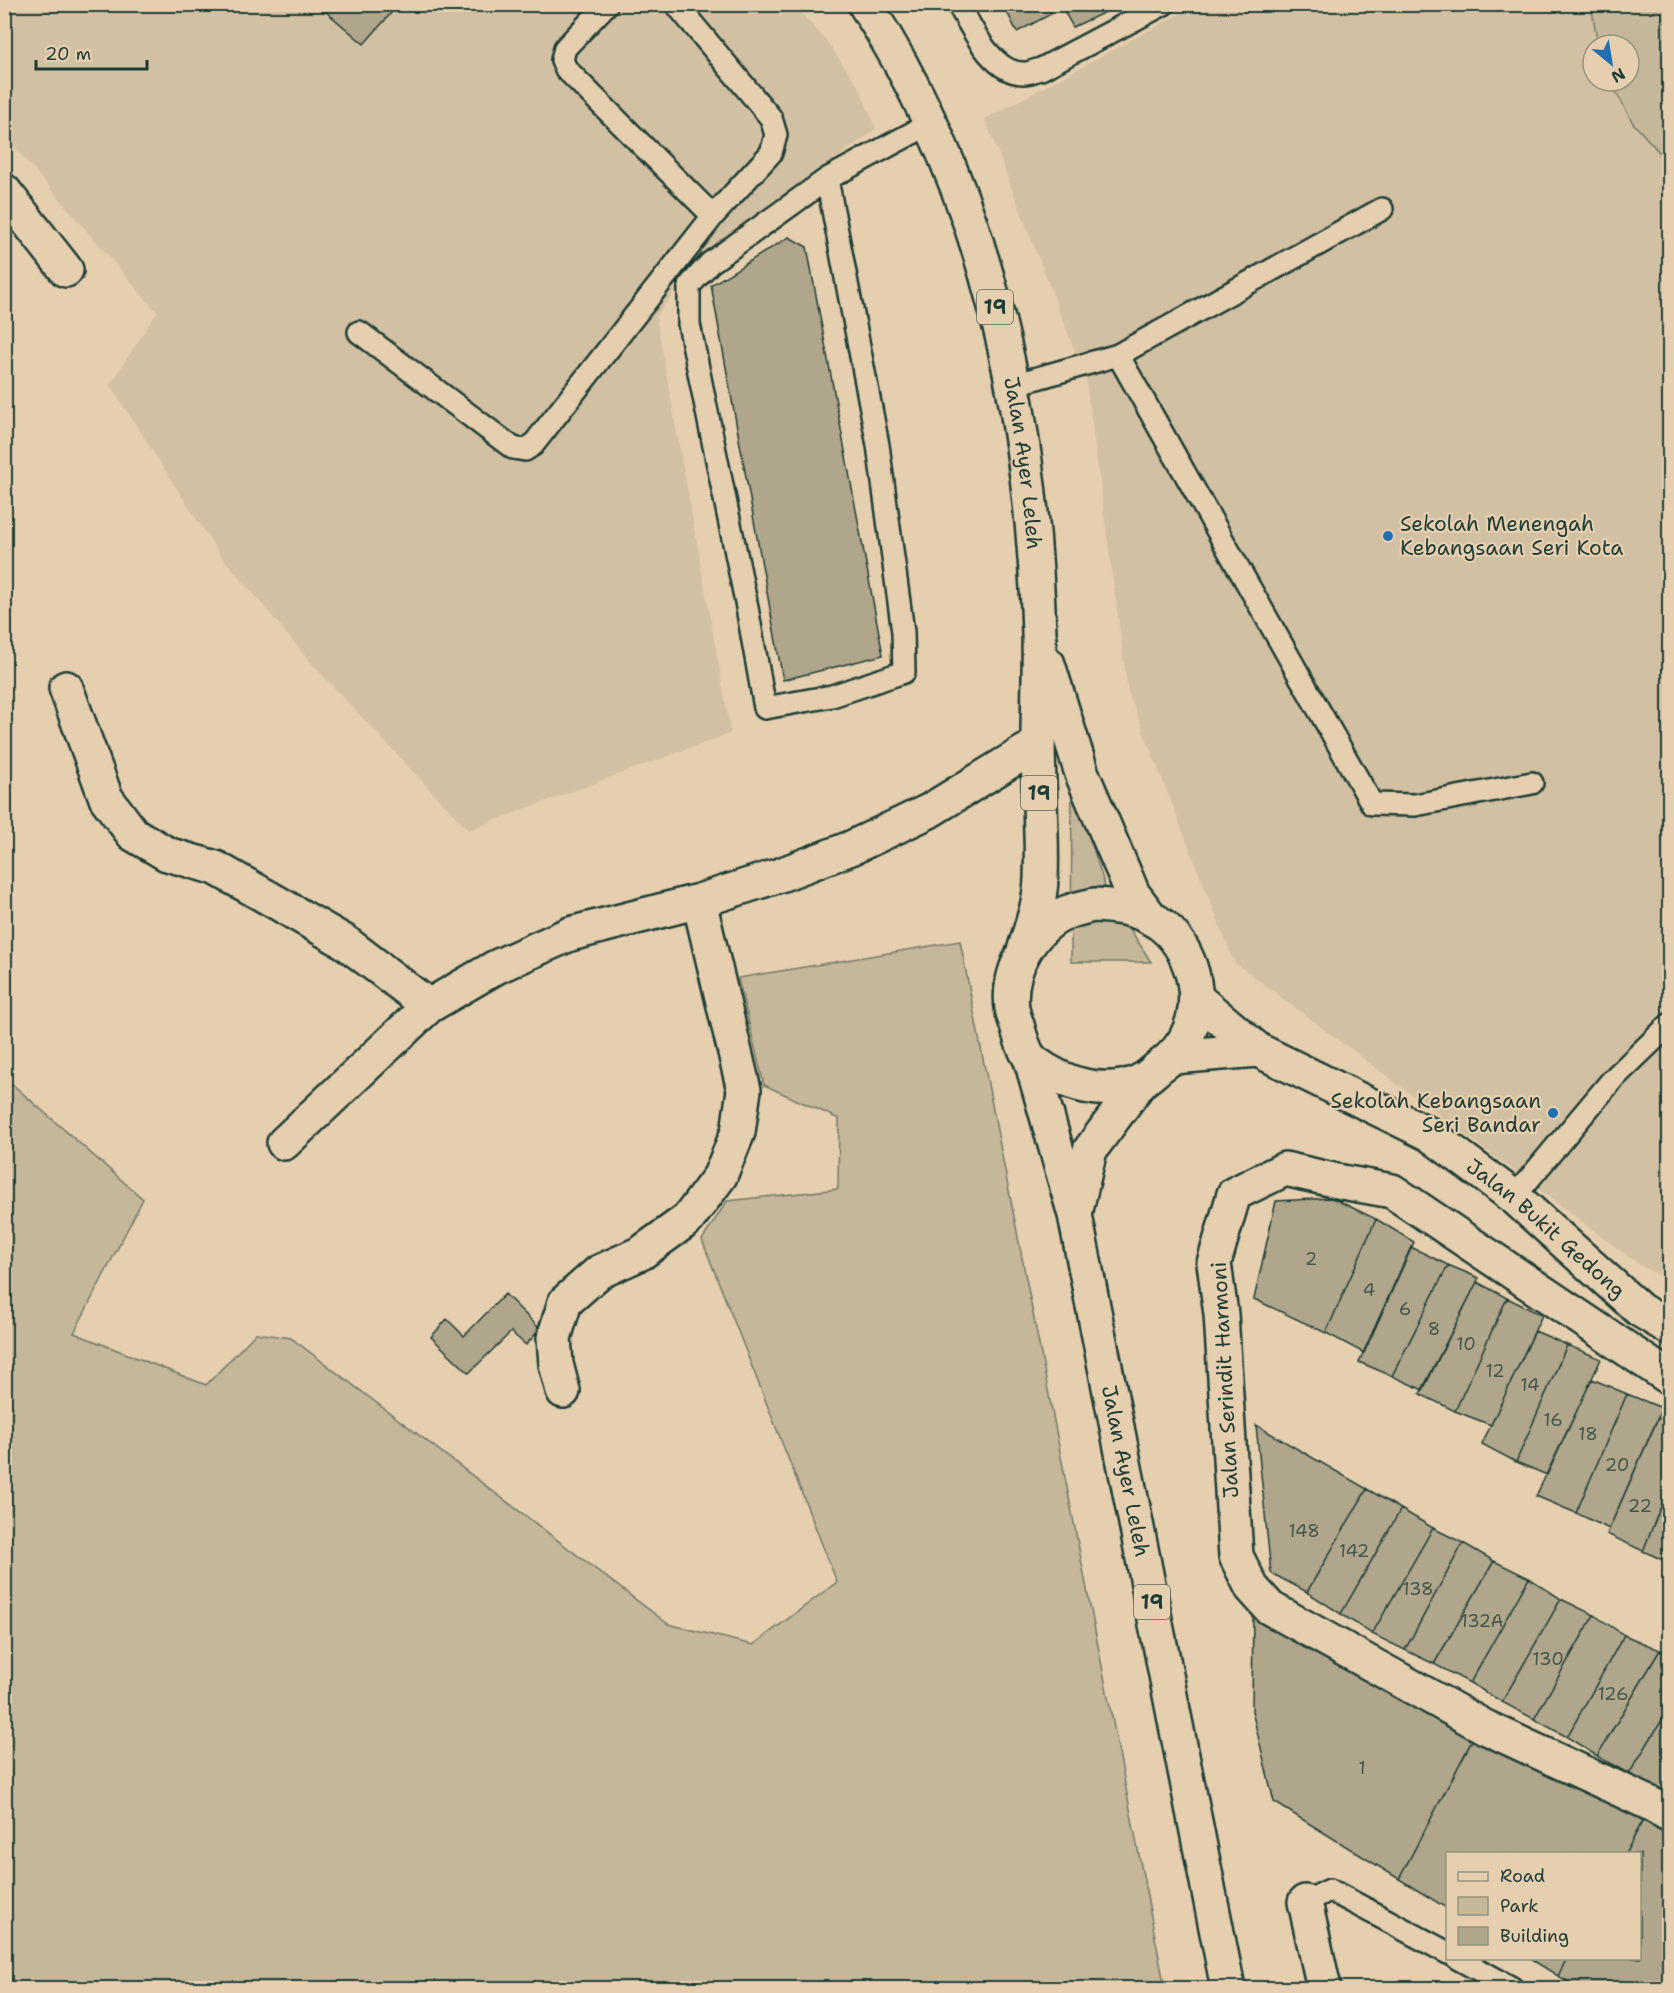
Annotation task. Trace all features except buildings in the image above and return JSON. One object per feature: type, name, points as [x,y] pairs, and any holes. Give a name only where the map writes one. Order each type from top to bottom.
[{"type":"street","name":"Jalan Ayer Leleh","points":[[865,4],[892,46],[931,123],[980,249],[1009,359],[1031,519],[1039,633],[1038,744],[1041,880],[1038,904],[1024,951]]},
{"type":"street","points":[[4,191],[66,270]]},
{"type":"street","points":[[1039,633],[1082,774],[1133,894],[1152,919],[1176,939],[1191,967],[1196,999],[1190,1029],[1173,1057],[1142,1080],[1090,1150],[1075,1215]]},
{"type":"street","points":[[66,688],[106,798],[133,834],[167,854],[216,868],[345,942],[429,1006]]},
{"type":"street","points":[[284,1143],[429,1006],[496,967],[570,934],[699,901],[780,875],[851,848],[929,811],[1038,744]]},
{"type":"street","points":[[563,1391],[556,1364],[554,1338],[565,1302],[599,1272],[641,1253],[688,1219],[720,1176],[738,1132],[744,1090],[699,901]]},
{"type":"street","points":[[1142,1080],[1119,1087],[1088,1088],[1057,1077],[1031,1060],[1020,1035],[1012,1007],[1013,978],[1024,951],[1042,929],[1066,913],[1094,905],[1123,907],[1152,919]]},
{"type":"street","name":"Jalan Bukit Gedong","points":[[1196,999],[1258,1050],[1429,1134],[1514,1197],[1640,1310],[1670,1328]]},
{"type":"street","points":[[1173,1057],[1258,1050]]},
{"type":"street","name":"Jalan Ayer Leleh","points":[[1031,1060],[1075,1215],[1228,1989]]},
{"type":"street","name":"Jalan Serindit Harmoni","points":[[1670,1378],[1392,1191],[1285,1169],[1233,1194],[1214,1263],[1221,1314],[1236,1556],[1252,1588],[1270,1608],[1471,1720],[1670,1815]]},
{"type":"street","points":[[1305,1902],[1324,1989]]},
{"type":"lane","points":[[607,4],[565,48],[562,60],[566,69],[713,216]]},
{"type":"lane","points":[[359,332],[513,448],[525,450],[533,445],[713,216],[771,153],[776,135],[771,118],[676,4]]},
{"type":"lane","points":[[958,4],[993,59],[1007,70],[1024,74],[1041,69],[1164,4]]},
{"type":"lane","points":[[827,179],[878,445],[903,632],[904,672],[832,696],[765,708],[690,324],[689,286],[710,263],[827,179],[931,123]]},
{"type":"lane","points":[[1013,386],[1118,355],[1382,209]]},
{"type":"lane","points":[[1118,355],[1372,804],[1415,805],[1532,783]]},
{"type":"lane","points":[[1514,1197],[1612,1080],[1670,1023]]},
{"type":"lane","points":[[1305,1902],[1330,1890],[1446,1952]]},
{"type":"lane","points":[[1459,1960],[1512,1989]]},
{"type":"shaded area","points":[[4,5],[793,5],[825,39],[859,87],[876,129],[701,258],[656,316],[731,733],[468,830],[315,667],[218,552],[110,385],[157,312],[5,136]]},
{"type":"shaded area","name":"Sekolah Menengah Kebangsaan Seri Kota","points":[[1196,5],[1669,5],[1669,1282],[1640,1265],[1234,962],[1128,692],[1086,380],[985,119]]},
{"type":"green space","points":[[1591,5],[1669,5],[1669,163],[1633,123],[1617,93],[1641,93],[1641,33],[1596,33]]},
{"type":"green space","points":[[1072,780],[1107,893],[1151,962],[1071,962]]},
{"type":"green space","points":[[960,941],[1165,1988],[5,1988],[5,1078],[143,1199],[74,1333],[206,1385],[256,1333],[291,1338],[668,1624],[753,1645],[837,1582],[702,1240],[727,1201],[838,1189],[839,1119],[764,1085],[738,978]]},
{"type":"place","name":"Sekolah Menengah Kebangsaan Seri Kota","points":[[1388,536]]},
{"type":"place","name":"Sekolah Kebangsaan Seri Bandar","points":[[1553,1113]]}]
